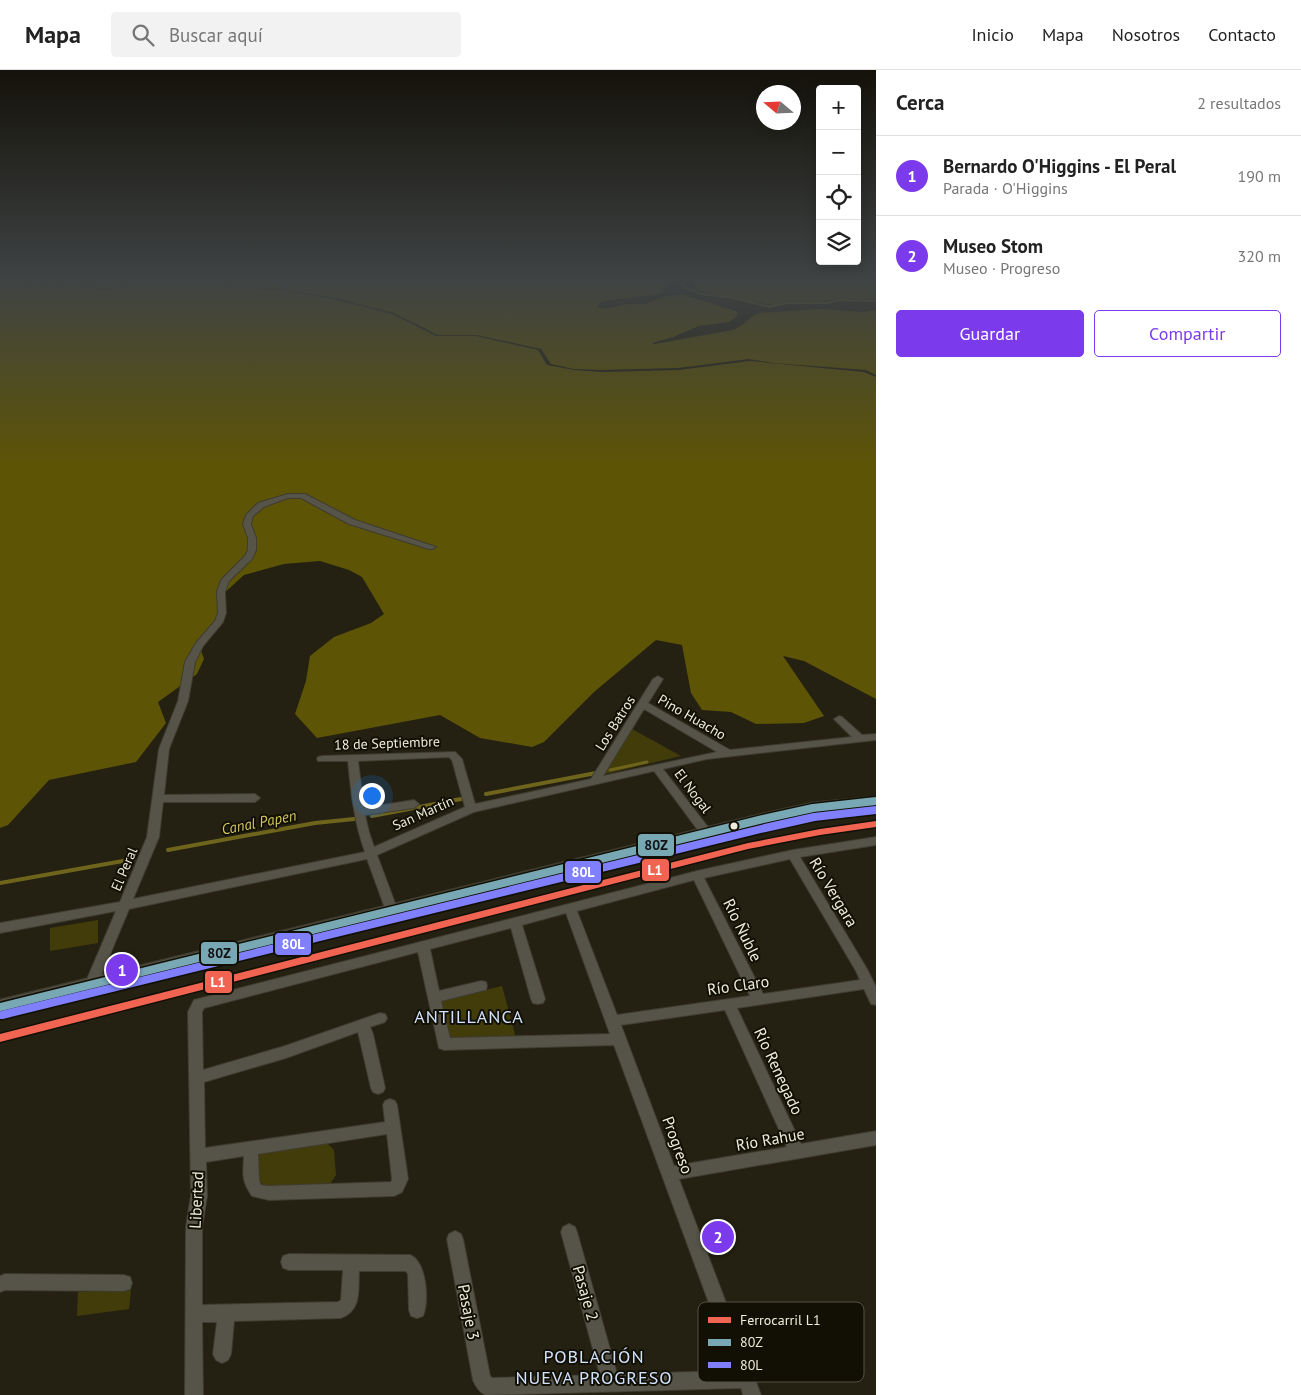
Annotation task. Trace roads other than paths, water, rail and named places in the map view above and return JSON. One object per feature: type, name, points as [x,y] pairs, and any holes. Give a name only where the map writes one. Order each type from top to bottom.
[{"type":"street","name":"El Peral","points":[[91,984],[151,842],[167,739],[183,701],[191,658],[199,645],[216,627],[221,617],[220,598],[225,580],[249,556],[252,550],[253,542],[247,520],[257,508],[284,497],[302,496],[352,522],[432,547]]},
{"type":"street","name":"Los Batros","points":[[595,781],[658,679]]},
{"type":"street","name":"Pino Huacho","points":[[642,704],[727,753]]},
{"type":"street","points":[[839,719],[860,739]]},
{"type":"street","name":"San Martín","points":[[0,928],[125,905],[370,854],[471,809],[656,767],[727,753],[876,737]]},
{"type":"street","name":"18 de Septiembre","points":[[322,759],[454,755],[457,758],[471,809]]},
{"type":"street","points":[[353,758],[359,812],[370,854],[392,911]]},
{"type":"street","name":"El Nogal","points":[[656,767],[707,834]]},
{"type":"street","points":[[158,799],[191,797],[226,800],[254,798]]},
{"type":"street","points":[[0,1007],[794,812],[876,801]]},
{"type":"street","name":"San Martín","points":[[359,812],[414,804]]},
{"type":"street","points":[[620,1039],[444,1044],[423,946],[697,875],[793,854],[876,840]]},
{"type":"street","name":"Río Vergara","points":[[793,854],[861,969],[876,1000]]},
{"type":"street","name":"Río Ñuble","points":[[697,875],[759,1000]]},
{"type":"street","name":"Progreso","points":[[570,908],[717,1302]]},
{"type":"street","points":[[515,922],[538,999]]},
{"type":"street","name":"Libertad","points":[[194,1395],[194,1227],[199,1196],[195,1012],[197,1006],[202,1003],[423,946]]},
{"type":"street","name":"Río Claro","points":[[613,1021],[868,984]]},
{"type":"street","points":[[434,997],[481,986]]},
{"type":"street","name":"Río Renegado","points":[[729,1004],[797,1152]]},
{"type":"street","points":[[196,1078],[286,1052],[380,1018]]},
{"type":"street","points":[[362,1024],[378,1088]]},
{"type":"street","points":[[251,1148],[251,1182],[257,1191],[269,1193],[390,1190],[397,1187],[400,1179],[390,1105]]},
{"type":"street","points":[[198,1156],[393,1127]]},
{"type":"street","name":"Río Rahue","points":[[670,1174],[876,1138]]},
{"type":"street","name":"Pasaje 2","points":[[569,1232],[611,1384]]},
{"type":"street","name":"Pasaje 3","points":[[455,1239],[482,1380],[486,1385],[490,1387],[611,1384]]},
{"type":"street","points":[[289,1262],[410,1263],[416,1272],[417,1310]]},
{"type":"street","points":[[194,1314],[341,1310],[350,1301],[352,1262]]},
{"type":"street","points":[[0,1284],[5,1282],[124,1283]]},
{"type":"street","points":[[222,1354],[226,1313]]},
{"type":"street","points":[[611,1384],[749,1387]]},
{"type":"waterway","name":"Canal Papen","points":[[610,770],[647,762]]},
{"type":"waterway","name":"Canal Papen","points":[[486,794],[596,773]]},
{"type":"waterway","name":"Canal Papen","points":[[372,816],[461,799]]},
{"type":"waterway","name":"Canal Papen","points":[[168,850],[315,823],[354,819]]},
{"type":"waterway","name":"Canal Papen","points":[[0,883],[134,859]]},
{"type":"rail line","name":"L1","points":[[0,1038],[748,846],[820,832],[876,824]]},
{"type":"place","name":"Bernardo O'Higgins - El Peral","points":[[122,970]]},
{"type":"place","name":"Museo Stom","points":[[718,1237]]},
{"type":"district","name":"ANTILLANCA","points":[[469,1016]]},
{"type":"district","name":"POBLACIÓN NUEVA PROGRESO","points":[[594,1366]]}]
